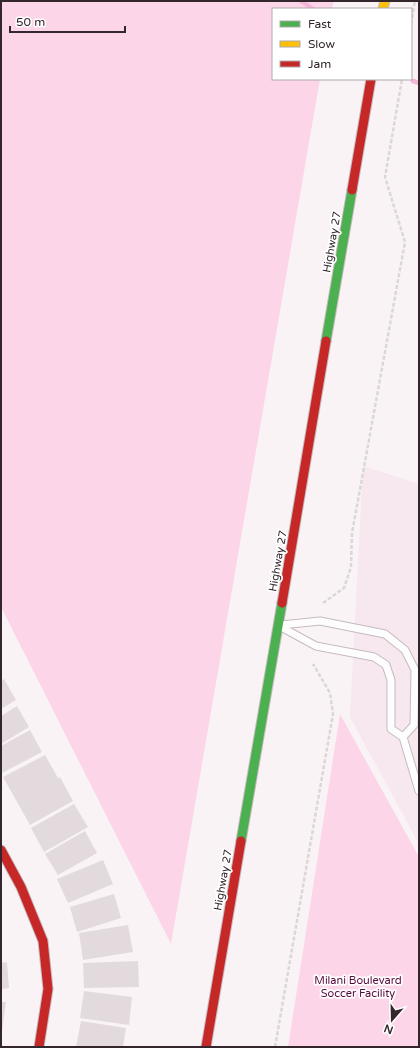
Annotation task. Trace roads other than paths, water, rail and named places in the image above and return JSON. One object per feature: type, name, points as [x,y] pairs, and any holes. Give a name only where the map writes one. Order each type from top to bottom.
[{"type":"main road","name":"Highway 27","points":[[206,1047],[279,626],[371,80]]},
{"type":"main road","points":[[1,850],[21,887],[43,941],[48,988],[39,1047]]},
{"type":"lane","points":[[279,626],[320,621],[385,634],[405,650],[415,670],[414,725],[403,737]]},
{"type":"lane","points":[[279,626],[316,646],[374,657],[386,665],[392,680],[391,729],[403,737],[419,790]]},
{"type":"waterway","points":[[301,1],[312,8]]},
{"type":"waterway","points":[[413,81],[419,83]]},
{"type":"park label","name":"Milani Boulevard Soccer Facility","points":[[358,986]]}]
